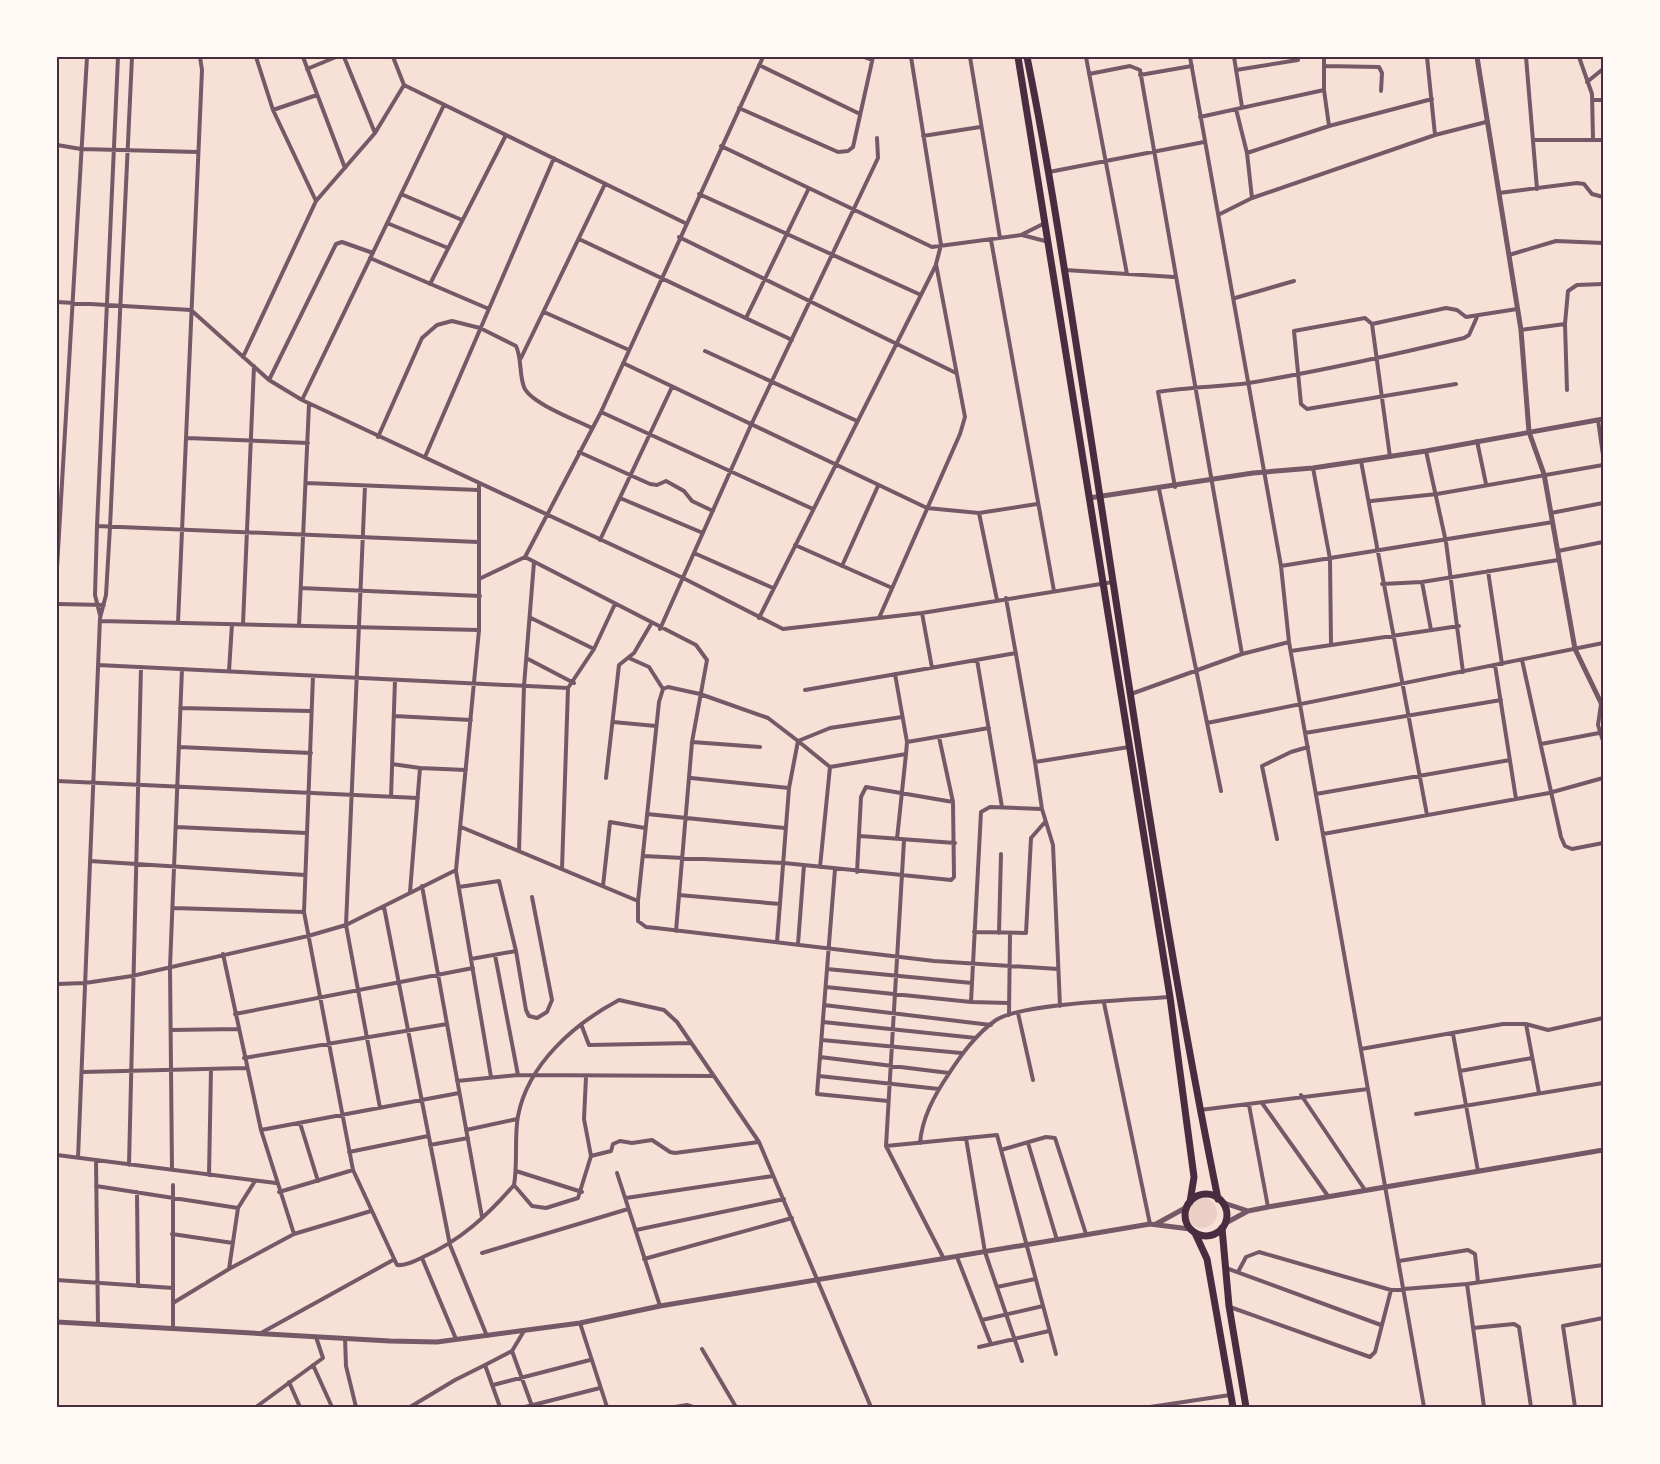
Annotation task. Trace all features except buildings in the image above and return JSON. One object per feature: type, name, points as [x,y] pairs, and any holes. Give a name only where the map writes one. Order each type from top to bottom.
[{"type":"main road","points":[[1018,57],[1170,997],[1194,1178],[1185,1219],[1207,1259],[1233,1407]]},
{"type":"main road","points":[[1028,57],[1065,270],[1130,695],[1200,1110],[1219,1200],[1226,1215],[1223,1226],[1225,1268],[1246,1407]]},
{"type":"main road","points":[[1188,1205],[1203,1195],[1219,1200]]},
{"type":"main road","points":[[1193,1231],[1207,1236],[1223,1226]]},
{"type":"street","points":[[57,568],[87,57]]},
{"type":"street","points":[[100,618],[96,605],[97,526],[112,150],[118,57]]},
{"type":"street","points":[[78,1158],[100,618],[104,605],[110,526],[132,57]]},
{"type":"street","points":[[178,622],[184,530],[202,70],[200,57]]},
{"type":"street","points":[[256,57],[273,110],[316,201]]},
{"type":"street","points":[[303,57],[345,168]]},
{"type":"street","points":[[307,69],[336,57]]},
{"type":"street","points":[[344,57],[375,133]]},
{"type":"street","points":[[393,57],[404,85],[685,223]]},
{"type":"street","points":[[479,579],[525,557],[602,411],[685,223],[763,57]]},
{"type":"street","points":[[739,108],[844,153],[853,147],[872,59],[864,57]]},
{"type":"street","points":[[759,618],[921,295],[936,264],[941,246],[911,57]]},
{"type":"street","points":[[970,57],[1000,238]]},
{"type":"street","points":[[1086,57],[1127,274]]},
{"type":"street","points":[[1190,57],[1204,142],[1235,298],[1247,383],[1281,566],[1289,642],[1424,1407]]},
{"type":"street","points":[[1234,57],[1242,107]]},
{"type":"street","points":[[1324,57],[1324,90],[1329,126]]},
{"type":"street","points":[[1427,57],[1435,135]]},
{"type":"street","points":[[1477,57],[1521,330],[1529,432],[1544,474],[1575,649],[1602,706],[1598,717],[1599,733],[1603,741]]},
{"type":"street","points":[[1526,57],[1537,189]]},
{"type":"street","points":[[1579,57],[1593,100],[1593,140]]},
{"type":"street","points":[[1236,70],[1298,60]]},
{"type":"street","points":[[759,65],[860,114]]},
{"type":"street","points":[[1089,74],[1130,66],[1138,68],[1140,75],[1242,654]]},
{"type":"street","points":[[1140,75],[1192,66]]},
{"type":"street","points":[[1324,66],[1379,67],[1382,73],[1381,91]]},
{"type":"street","points":[[1587,82],[1603,69]]},
{"type":"street","points":[[243,357],[316,201],[375,133],[404,85]]},
{"type":"street","points":[[1200,117],[1324,90]]},
{"type":"street","points":[[273,110],[317,95]]},
{"type":"street","points":[[1247,153],[1329,126],[1432,99]]},
{"type":"street","points":[[1593,100],[1603,100]]},
{"type":"street","points":[[302,399],[444,105]]},
{"type":"street","points":[[1236,109],[1247,153],[1252,198]]},
{"type":"street","points":[[1220,214],[1252,198],[1435,135],[1486,122]]},
{"type":"street","points":[[923,136],[980,127]]},
{"type":"street","points":[[430,284],[506,135]]},
{"type":"street","points":[[660,629],[751,425],[878,158],[877,138]]},
{"type":"street","points":[[1533,140],[1603,140]]},
{"type":"street","points":[[1048,172],[1204,142]]},
{"type":"street","points":[[57,145],[81,149],[198,152]]},
{"type":"street","points":[[721,146],[932,247],[1021,235],[1045,223]]},
{"type":"street","points":[[425,457],[554,158]]},
{"type":"street","points":[[1498,193],[1577,183],[1584,184],[1592,194],[1603,197]]},
{"type":"street","points":[[521,358],[605,184]]},
{"type":"street","points":[[746,318],[809,188]]},
{"type":"street","points":[[401,194],[462,220]]},
{"type":"street","points":[[699,194],[921,295]]},
{"type":"street","points":[[387,223],[448,248]]},
{"type":"street","points":[[1021,235],[1049,242]]},
{"type":"street","points":[[679,237],[956,373]]},
{"type":"street","points":[[579,239],[792,340]]},
{"type":"street","points":[[991,240],[1054,591]]},
{"type":"street","points":[[1508,255],[1556,241],[1603,243]]},
{"type":"street","points":[[268,380],[336,244],[342,242],[373,253]]},
{"type":"street","points":[[370,258],[489,309]]},
{"type":"street","points":[[879,618],[960,434],[965,417],[936,264]]},
{"type":"street","points":[[1065,270],[1174,277]]},
{"type":"street","points":[[1235,298],[1294,281]]},
{"type":"street","points":[[1567,390],[1566,324],[1570,288],[1577,285],[1603,284]]},
{"type":"street","points":[[57,302],[191,310],[268,380],[309,404],[683,578],[783,629],[922,613],[1113,582]]},
{"type":"street","points":[[1371,324],[1446,308],[1457,310],[1466,317],[1517,309]]},
{"type":"street","points":[[544,312],[629,350]]},
{"type":"street","points":[[1175,487],[1158,392],[1196,386],[1247,383],[1376,359],[1464,338],[1469,335],[1477,316]]},
{"type":"street","points":[[1390,457],[1382,397],[1371,324],[1365,318],[1294,331],[1302,404],[1307,409],[1382,397],[1456,384]]},
{"type":"street","points":[[378,437],[422,338],[437,325],[452,321],[480,328],[516,346],[521,358],[523,385],[532,397],[592,428]]},
{"type":"street","points":[[1521,330],[1566,324]]},
{"type":"street","points":[[705,351],[857,422]]},
{"type":"street","points":[[623,363],[927,508],[979,513],[1037,504]]},
{"type":"street","points":[[243,624],[254,366]]},
{"type":"street","points":[[600,540],[672,387]]},
{"type":"street","points":[[299,626],[309,404]]},
{"type":"street","points":[[602,411],[813,509]]},
{"type":"street","points":[[1089,498],[1175,487],[1211,479],[1426,452],[1601,420],[1603,455]]},
{"type":"street","points":[[187,438],[308,443]]},
{"type":"street","points":[[1478,441],[1486,484]]},
{"type":"street","points":[[579,452],[654,485],[666,481],[684,491],[692,501],[713,511]]},
{"type":"street","points":[[1426,452],[1446,542],[1459,626],[1463,672]]},
{"type":"street","points":[[1361,461],[1371,501],[1382,584],[1427,815]]},
{"type":"street","points":[[1371,501],[1437,494],[1603,465]]},
{"type":"street","points":[[1313,468],[1330,559],[1331,644]]},
{"type":"street","points":[[306,483],[478,490]]},
{"type":"street","points":[[479,483],[479,630],[456,870],[491,1077]]},
{"type":"street","points":[[365,486],[346,925],[380,1108]]},
{"type":"street","points":[[842,566],[878,486]]},
{"type":"street","points":[[1160,489],[1221,791]]},
{"type":"street","points":[[620,498],[703,533]]},
{"type":"street","points":[[1551,513],[1603,502]]},
{"type":"street","points":[[979,513],[997,600]]},
{"type":"street","points":[[1281,566],[1446,542],[1553,522]]},
{"type":"street","points":[[97,526],[478,542]]},
{"type":"street","points":[[1557,551],[1603,542]]},
{"type":"street","points":[[795,545],[891,588]]},
{"type":"street","points":[[694,554],[774,588]]},
{"type":"street","points":[[525,557],[660,629],[696,645],[707,660],[693,742],[676,931]]},
{"type":"street","points":[[1382,584],[1422,582],[1558,560]]},
{"type":"street","points":[[519,851],[524,686],[528,659],[534,562]]},
{"type":"street","points":[[1488,571],[1502,664]]},
{"type":"street","points":[[1422,582],[1431,630]]},
{"type":"street","points":[[301,588],[480,596]]},
{"type":"street","points":[[1006,598],[1042,809],[1053,845],[1060,1006]]},
{"type":"street","points":[[57,603],[104,605]]},
{"type":"street","points":[[98,665],[568,688],[574,683],[594,649],[615,604]]},
{"type":"street","points":[[922,613],[932,668]]},
{"type":"street","points":[[100,618],[232,624],[479,630]]},
{"type":"street","points":[[531,618],[594,649]]},
{"type":"street","points":[[229,671],[232,624]]},
{"type":"street","points":[[606,778],[616,677],[620,664],[629,658],[651,624]]},
{"type":"street","points":[[1291,651],[1392,634],[1459,626]]},
{"type":"street","points":[[1130,695],[1242,654],[1289,642]]},
{"type":"street","points":[[1207,723],[1603,643]]},
{"type":"street","points":[[805,690],[1016,653]]},
{"type":"street","points":[[629,658],[650,667],[663,689],[656,726],[638,900],[638,921],[641,924],[676,931],[798,944],[829,950],[974,965],[1058,969]]},
{"type":"street","points":[[528,659],[574,683]]},
{"type":"street","points":[[977,660],[1002,807]]},
{"type":"street","points":[[1522,660],[1541,744],[1549,793],[1565,846],[1580,849],[1603,843]]},
{"type":"street","points":[[1495,665],[1516,799]]},
{"type":"street","points":[[129,1165],[141,667]]},
{"type":"street","points":[[172,1170],[170,967],[182,669]]},
{"type":"street","points":[[895,674],[907,742],[897,839]]},
{"type":"street","points":[[313,676],[303,912],[349,1152],[354,1170],[393,1260],[401,1266],[450,1245],[514,1185],[517,1119],[522,1099],[533,1076],[564,1038],[581,1024],[623,999],[664,1010],[677,1022],[759,1142],[871,1407]]},
{"type":"street","points":[[391,797],[395,680]]},
{"type":"street","points":[[663,689],[673,687],[700,694],[768,718],[830,767],[906,754]]},
{"type":"street","points":[[562,869],[568,688]]},
{"type":"street","points":[[1305,733],[1501,700]]},
{"type":"street","points":[[180,708],[311,711]]},
{"type":"street","points":[[394,716],[471,720]]},
{"type":"street","points":[[798,741],[830,728],[902,717]]},
{"type":"street","points":[[613,722],[656,726]]},
{"type":"street","points":[[907,742],[989,728]]},
{"type":"street","points":[[1541,744],[1599,733]]},
{"type":"street","points":[[643,856],[784,863],[902,877],[953,879],[955,843],[953,802],[939,737]]},
{"type":"street","points":[[777,942],[789,788],[798,741]]},
{"type":"street","points":[[693,742],[760,747]]},
{"type":"street","points":[[179,747],[311,753]]},
{"type":"street","points":[[1035,762],[1129,747]]},
{"type":"street","points":[[1277,839],[1262,766],[1283,755],[1308,747]]},
{"type":"street","points":[[1316,794],[1510,760]]},
{"type":"street","points":[[392,764],[466,770]]},
{"type":"street","points":[[820,867],[830,767]]},
{"type":"street","points":[[410,892],[420,768]]},
{"type":"street","points":[[691,778],[789,788]]},
{"type":"street","points":[[1323,834],[1549,793],[1603,778]]},
{"type":"street","points":[[57,781],[418,798]]},
{"type":"street","points":[[857,872],[864,789],[871,786],[953,802]]},
{"type":"street","points":[[971,1002],[981,812],[987,807],[1042,809]]},
{"type":"street","points":[[647,814],[785,828]]},
{"type":"street","points":[[603,886],[610,822],[645,828]]},
{"type":"street","points":[[974,932],[1026,933],[1031,838],[1045,822]]},
{"type":"street","points":[[176,827],[306,833]]},
{"type":"street","points":[[461,827],[638,900]]},
{"type":"street","points":[[860,836],[955,843]]},
{"type":"street","points":[[904,840],[886,1146],[944,1259]]},
{"type":"street","points":[[999,933],[1001,854]]},
{"type":"street","points":[[90,861],[135,866],[305,875]]},
{"type":"street","points":[[798,944],[804,865]]},
{"type":"street","points":[[835,869],[817,1094],[888,1101]]},
{"type":"street","points":[[57,984],[86,983],[132,976],[308,936],[346,925],[456,870]]},
{"type":"street","points":[[459,887],[499,881],[516,951],[526,1010],[530,1016],[537,1018],[547,1012],[552,1000],[532,897]]},
{"type":"street","points":[[422,886],[482,1217]]},
{"type":"street","points":[[679,895],[780,904]]},
{"type":"street","points":[[384,907],[450,1245],[487,1336]]},
{"type":"street","points":[[172,908],[303,912]]},
{"type":"street","points":[[1009,1015],[1010,934]]},
{"type":"street","points":[[471,959],[516,951]]},
{"type":"street","points":[[223,954],[261,1130],[294,1234]]},
{"type":"street","points":[[495,955],[518,1075]]},
{"type":"street","points":[[235,1014],[473,968]]},
{"type":"street","points":[[827,969],[972,983]]},
{"type":"street","points":[[826,987],[971,1002],[1010,1003]]},
{"type":"street","points":[[920,1143],[923,1124],[939,1089],[962,1053],[991,1025],[1009,1015],[1060,1006],[1170,997]]},
{"type":"street","points":[[1104,1003],[1153,1224]]},
{"type":"street","points":[[825,1005],[991,1025]]},
{"type":"street","points":[[1018,1013],[1033,1080]]},
{"type":"street","points":[[1361,1049],[1503,1024],[1526,1024],[1548,1030],[1603,1018]]},
{"type":"street","points":[[823,1022],[976,1038]]},
{"type":"street","points":[[244,1058],[447,1023]]},
{"type":"street","points":[[581,1024],[589,1045],[692,1043]]},
{"type":"street","points":[[1526,1024],[1539,1093]]},
{"type":"street","points":[[171,1030],[238,1029]]},
{"type":"street","points":[[1453,1034],[1478,1171]]},
{"type":"street","points":[[822,1040],[962,1053]]},
{"type":"street","points":[[820,1057],[949,1073]]},
{"type":"street","points":[[1460,1071],[1532,1058]]},
{"type":"street","points":[[82,1072],[246,1068]]},
{"type":"street","points":[[209,1175],[211,1069]]},
{"type":"street","points":[[457,1081],[518,1075],[714,1076]]},
{"type":"street","points":[[819,1076],[939,1089]]},
{"type":"street","points":[[514,1185],[528,1203],[546,1208],[578,1198],[582,1192],[591,1156],[584,1119],[586,1077]]},
{"type":"street","points":[[1416,1114],[1603,1083]]},
{"type":"street","points":[[1200,1110],[1249,1105],[1301,1095],[1368,1089]]},
{"type":"street","points":[[261,1130],[459,1093]]},
{"type":"street","points":[[1301,1095],[1365,1190]]},
{"type":"street","points":[[1262,1103],[1328,1196]]},
{"type":"street","points":[[1249,1105],[1268,1207]]},
{"type":"street","points":[[466,1130],[517,1119]]},
{"type":"street","points":[[300,1123],[318,1181]]},
{"type":"street","points":[[349,1152],[428,1136]]},
{"type":"street","points":[[886,1146],[997,1136],[1056,1354]]},
{"type":"street","points":[[1000,1150],[1050,1137],[1055,1138],[1086,1235]]},
{"type":"street","points":[[430,1145],[468,1138]]},
{"type":"street","points":[[966,1138],[985,1252],[1022,1361]]},
{"type":"street","points":[[591,1156],[611,1151],[615,1143],[622,1140],[632,1143],[652,1140],[675,1153],[759,1142]]},
{"type":"street","points":[[1028,1143],[1057,1240]]},
{"type":"street","points":[[1223,1226],[1248,1211],[1268,1207],[1603,1150]]},
{"type":"street","points":[[57,1155],[276,1183]]},
{"type":"street","points":[[96,1160],[98,1324]]},
{"type":"street","points":[[279,1192],[354,1170]]},
{"type":"street","points":[[516,1171],[582,1192]]},
{"type":"street","points":[[617,1173],[660,1306]]},
{"type":"street","points":[[626,1198],[774,1176]]},
{"type":"street","points":[[229,1269],[238,1208],[255,1181]]},
{"type":"street","points":[[173,1185],[173,1329]]},
{"type":"street","points":[[96,1186],[238,1208]]},
{"type":"street","points":[[137,1192],[138,1286]]},
{"type":"street","points":[[636,1230],[784,1199]]},
{"type":"street","points":[[1219,1200],[1248,1211]]},
{"type":"street","points":[[57,1322],[390,1341],[457,1340],[580,1323],[660,1306],[1153,1224],[1188,1205]]},
{"type":"street","points":[[482,1253],[628,1209]]},
{"type":"street","points":[[173,1303],[294,1234],[371,1210]]},
{"type":"street","points":[[644,1259],[792,1218]]},
{"type":"street","points":[[1153,1224],[1193,1231]]},
{"type":"street","points":[[172,1234],[233,1243]]},
{"type":"street","points":[[1399,1261],[1468,1250],[1475,1254],[1478,1282]]},
{"type":"street","points":[[1238,1272],[1246,1257],[1259,1252],[1391,1290],[1404,1290],[1467,1284],[1603,1265]]},
{"type":"street","points":[[957,1257],[991,1344]]},
{"type":"street","points":[[422,1258],[457,1340]]},
{"type":"street","points":[[261,1333],[393,1260]]},
{"type":"street","points":[[1225,1268],[1381,1325]]},
{"type":"street","points":[[997,1287],[1035,1279]]},
{"type":"street","points":[[57,1280],[173,1288]]},
{"type":"street","points":[[1467,1284],[1484,1407]]},
{"type":"street","points":[[1229,1306],[1370,1357],[1375,1352],[1391,1290]]},
{"type":"street","points":[[982,1320],[1043,1306]]},
{"type":"street","points":[[1575,1407],[1563,1326],[1603,1318]]},
{"type":"street","points":[[580,1323],[606,1407]]},
{"type":"street","points":[[1473,1328],[1514,1324],[1519,1327],[1531,1407]]},
{"type":"street","points":[[410,1407],[454,1380],[512,1351],[524,1331]]},
{"type":"street","points":[[979,1347],[1049,1331]]},
{"type":"street","points":[[256,1407],[322,1358],[316,1337]]},
{"type":"street","points":[[345,1338],[346,1366],[356,1407]]},
{"type":"street","points":[[702,1349],[736,1407]]},
{"type":"street","points":[[512,1351],[532,1406]]},
{"type":"street","points":[[493,1385],[590,1360]]},
{"type":"street","points":[[313,1365],[332,1407]]},
{"type":"street","points":[[485,1365],[500,1407]]},
{"type":"street","points":[[289,1382],[300,1407]]},
{"type":"street","points":[[525,1407],[600,1388]]},
{"type":"street","points":[[1150,1407],[1230,1395]]},
{"type":"street","points":[[675,1407],[687,1405],[693,1407]]},
{"type":"shaded area","points":[[1202,1198],[1213,1202],[1217,1213],[1213,1224],[1202,1228],[1191,1224],[1187,1213],[1191,1202]]}]
